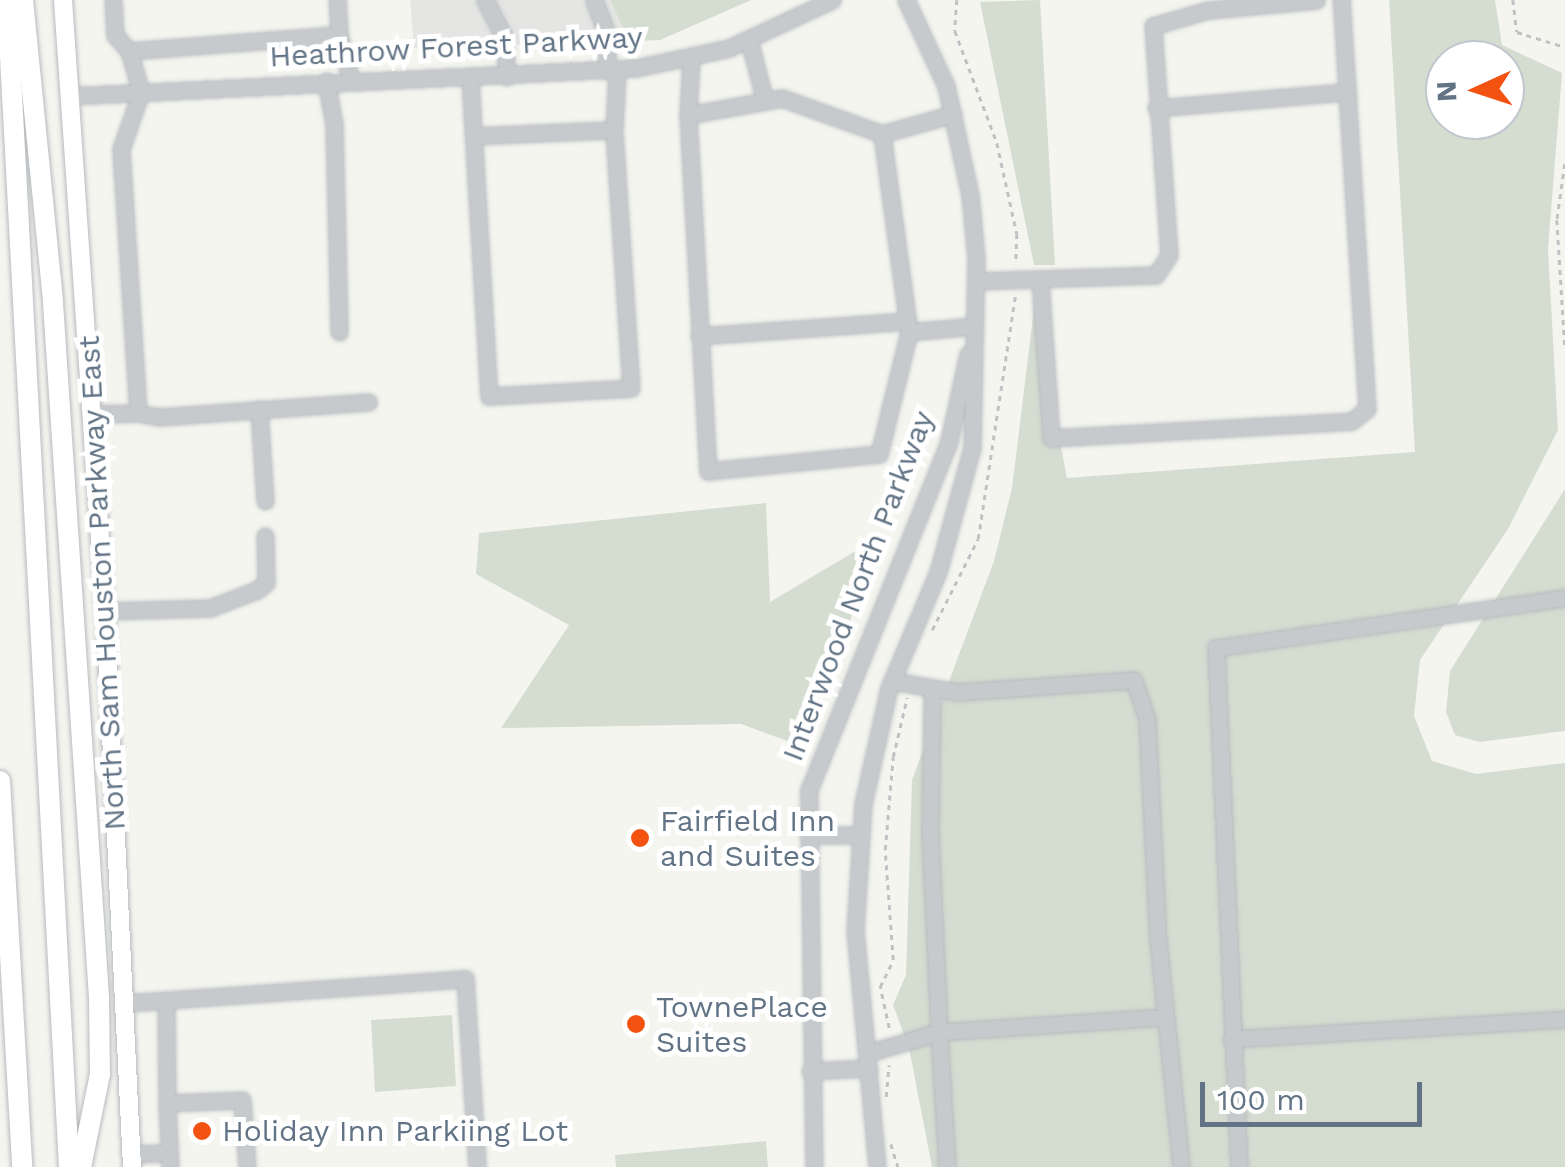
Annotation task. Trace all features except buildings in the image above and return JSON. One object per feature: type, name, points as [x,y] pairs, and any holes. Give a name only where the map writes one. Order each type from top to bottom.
[{"type":"highway","points":[[7,0],[69,1167]]},
{"type":"highway","points":[[22,0],[68,528],[99,997],[100,1074],[81,1167]]},
{"type":"highway","points":[[0,781],[22,1167]]},
{"type":"main road","name":"North Sam Houston Parkway East","points":[[63,0],[105,611],[132,1161]]},
{"type":"street","points":[[113,0],[115,34],[130,51],[140,92],[121,149],[138,413]]},
{"type":"street","points":[[337,0],[340,35],[351,80]]},
{"type":"street","points":[[485,0],[504,37],[507,76]]},
{"type":"street","points":[[470,78],[490,396],[631,388],[612,70],[605,29],[594,0]]},
{"type":"street","name":"Heathrow Forest Parkway","points":[[70,96],[612,70],[692,58],[749,40],[832,0]]},
{"type":"street","name":"Interwood North Parkway","points":[[878,1167],[855,931],[861,835],[892,681],[938,572],[972,448],[975,326],[970,195],[954,114],[906,0]]},
{"type":"street","points":[[976,281],[1156,275],[1170,254],[1156,108],[1153,26],[1208,10],[1317,0]]},
{"type":"street","points":[[1040,280],[1051,438],[1352,420],[1367,410],[1341,0]]},
{"type":"street","points":[[130,51],[340,35]]},
{"type":"street","points":[[749,40],[764,101]]},
{"type":"street","points":[[692,58],[688,115],[708,470],[880,454],[908,327],[882,134]]},
{"type":"street","points":[[326,82],[334,124],[339,332]]},
{"type":"street","points":[[1156,108],[1346,92]]},
{"type":"street","points":[[688,115],[782,98],[882,134],[954,114]]},
{"type":"street","points":[[474,136],[614,130]]},
{"type":"street","points":[[699,336],[975,326]]},
{"type":"street","name":"Interwood North Parkway","points":[[814,1167],[809,790],[949,441],[975,326]]},
{"type":"street","points":[[92,414],[138,413],[158,417],[368,402]]},
{"type":"street","points":[[260,410],[265,501]]},
{"type":"street","points":[[105,611],[210,608],[257,590],[266,584],[265,536]]},
{"type":"street","points":[[1239,1167],[1216,648],[1565,598]]},
{"type":"street","points":[[892,681],[932,690],[1134,680],[1147,719],[1165,1018],[1181,1167]]},
{"type":"street","points":[[932,690],[930,832],[946,1167]]},
{"type":"street","points":[[808,834],[861,835]]},
{"type":"street","points":[[127,1003],[465,979],[477,1167]]},
{"type":"street","points":[[132,1161],[169,1160],[166,1000]]},
{"type":"street","points":[[810,1071],[868,1061],[939,1032],[1165,1018]]},
{"type":"street","points":[[1231,1038],[1565,1019]]},
{"type":"street","points":[[167,1104],[242,1100],[247,1167]]},
{"type":"path","points":[[1513,0],[1517,32],[1565,47]]},
{"type":"path","points":[[1565,164],[1557,220],[1565,346]]},
{"type":"shaded area","points":[[410,0],[751,0],[660,40],[414,48]]},
{"type":"shaded area","points":[[610,0],[751,0],[660,40],[629,41]]},
{"type":"shaded area","points":[[1040,0],[1055,265],[1034,265],[980,2]]},
{"type":"shaded area","points":[[1389,0],[1495,0],[1501,40],[1425,40],[1425,140],[1525,140],[1525,56],[1562,73],[1548,249],[1558,430],[1508,529],[1420,660],[1414,716],[1432,761],[1476,774],[1565,763],[1565,1167],[932,1167],[909,1048],[893,1005],[906,975],[912,780],[994,561],[1012,488],[1034,309],[1067,478],[1415,452]]},
{"type":"shaded area","points":[[1565,489],[1565,731],[1479,742],[1455,735],[1446,712],[1450,671]]},
{"type":"shaded area","points":[[766,503],[770,602],[884,534],[801,746],[741,724],[501,728],[569,625],[476,574],[479,533]]},
{"type":"shaded area","points":[[452,1015],[456,1086],[375,1092],[371,1020]]},
{"type":"shaded area","points":[[766,1141],[768,1167],[616,1167],[615,1155]]},
{"type":"place","name":"Fairfield Inn and Suites","points":[[640,838]]},
{"type":"place","name":"TownePlace Suites","points":[[636,1024]]},
{"type":"place","name":"Holiday Inn Parkiing Lot","points":[[202,1131]]}]
